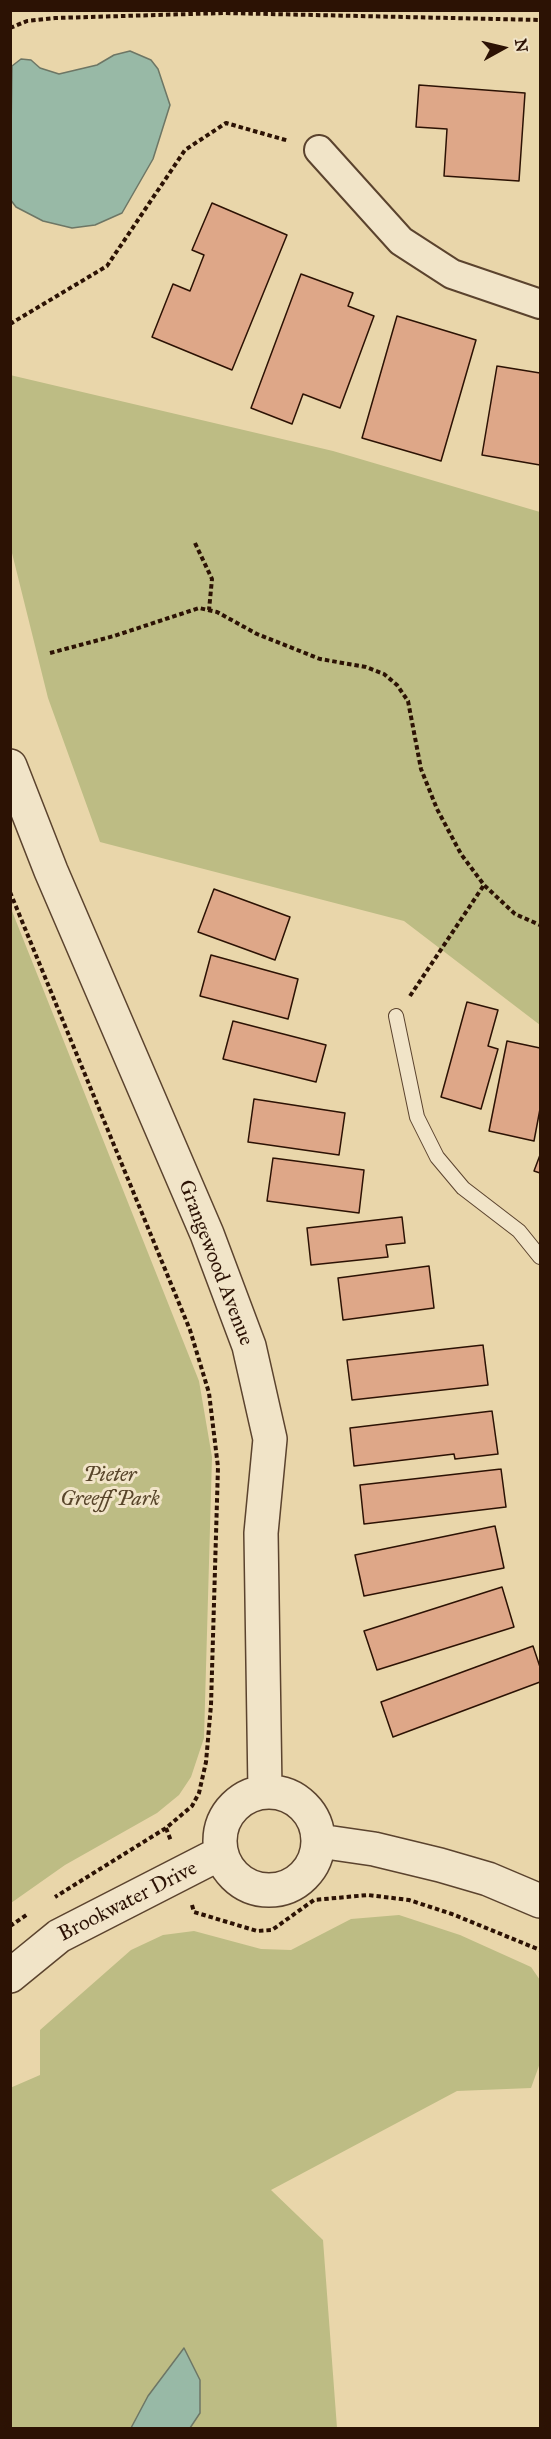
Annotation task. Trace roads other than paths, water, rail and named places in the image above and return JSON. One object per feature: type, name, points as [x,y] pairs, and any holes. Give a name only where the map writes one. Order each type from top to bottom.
[{"type":"street","points":[[319,150],[401,241],[452,274],[540,304]]},
{"type":"street","name":"Grangewood Avenue","points":[[10,766],[51,872],[207,1234],[249,1346],[270,1439],[261,1533],[265,1791]]},
{"type":"street","points":[[265,1791],[281,1793],[297,1800],[309,1810],[316,1825],[318,1841],[315,1858],[306,1873],[294,1883],[278,1889],[261,1890],[245,1884],[232,1873],[221,1853],[222,1828],[228,1814],[238,1803],[251,1795],[265,1791]]},
{"type":"street","points":[[318,1841],[374,1849],[440,1865],[488,1880],[540,1901]]},
{"type":"street","name":"Brookwater Drive","points":[[10,1976],[59,1936],[160,1882],[183,1874],[221,1853]]},
{"type":"lane","points":[[396,1016],[417,1117],[437,1157],[463,1188],[519,1231],[540,1257]]},
{"type":"park label","name":"Pieter Greeff Park","points":[[110,1488]]}]
